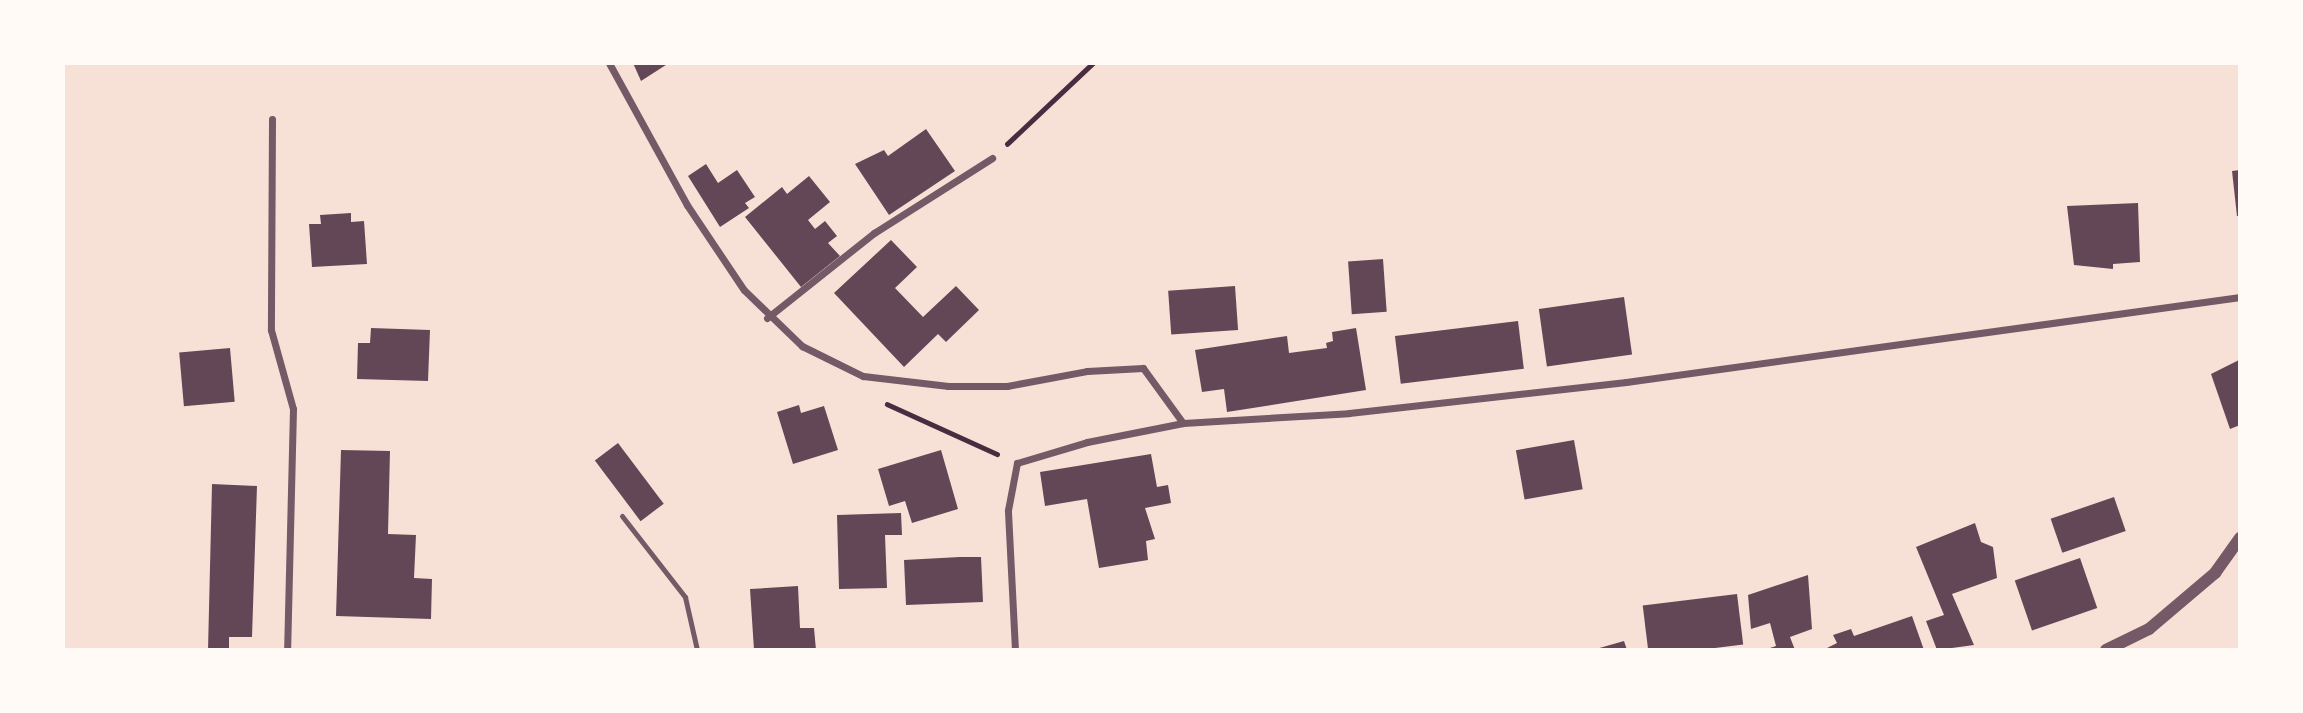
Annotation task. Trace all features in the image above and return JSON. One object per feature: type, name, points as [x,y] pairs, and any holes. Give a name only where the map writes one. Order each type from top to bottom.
[{"type":"street","points":[[609,63],[687,205],[767,318],[802,346],[863,376],[948,386],[1007,386],[1087,371],[1143,368],[1183,423]]},
{"type":"street","points":[[272,119],[271,330],[293,409],[287,650]]},
{"type":"street","points":[[767,318],[874,233],[992,158]]},
{"type":"street","points":[[1015,650],[1008,510],[1017,463],[1087,442],[1183,423],[1349,413],[1626,382],[2240,297]]},
{"type":"street","points":[[2106,650],[2150,629],[2215,573],[2240,538]]},
{"type":"lane","points":[[622,516],[685,597],[697,650]]},
{"type":"path","points":[[992,158],[1093,63]]},
{"type":"path","points":[[863,376],[872,397],[1017,463]]},
{"type":"building","points":[[633,63],[669,63],[641,81]]},
{"type":"building","points":[[926,129],[955,171],[889,215],[855,164],[884,150],[888,156]]},
{"type":"building","points":[[706,164],[718,183],[737,170],[755,197],[745,203],[749,208],[720,227],[688,176]]},
{"type":"building","points":[[2240,170],[2240,216],[2237,216],[2232,171]]},
{"type":"building","points":[[809,176],[830,202],[808,220],[815,229],[825,221],[837,236],[828,243],[840,256],[801,287],[745,217],[782,187],[787,194]]},
{"type":"building","points":[[2138,203],[2140,262],[2113,264],[2113,269],[2074,265],[2067,206]]},
{"type":"building","points":[[351,213],[351,222],[364,221],[367,264],[312,267],[309,224],[321,224],[320,215]]},
{"type":"building","points":[[891,240],[917,267],[895,288],[923,317],[956,286],[979,310],[946,342],[938,334],[904,367],[834,293]]},
{"type":"building","points":[[1383,259],[1387,312],[1352,314],[1348,261]]},
{"type":"building","points":[[1235,286],[1238,330],[1171,335],[1168,291]]},
{"type":"building","points":[[1624,297],[1632,354],[1547,366],[1539,309]]},
{"type":"building","points":[[1518,321],[1524,369],[1401,384],[1395,336]]},
{"type":"building","points":[[371,328],[430,330],[428,381],[357,379],[358,343],[370,343]]},
{"type":"building","points":[[1356,328],[1366,390],[1227,412],[1224,389],[1202,392],[1195,350],[1287,336],[1289,353],[1327,348],[1326,343],[1333,341],[1332,332]]},
{"type":"building","points":[[230,348],[235,402],[184,406],[179,352]]},
{"type":"building","points":[[2239,360],[2240,425],[2230,429],[2211,374]]},
{"type":"building","points":[[799,405],[801,413],[824,406],[838,450],[793,464],[777,412]]},
{"type":"building","points":[[1574,440],[1583,489],[1525,499],[1516,450]]},
{"type":"building","points":[[618,443],[664,504],[641,521],[595,460]]},
{"type":"building","points":[[341,450],[390,451],[388,534],[416,535],[414,578],[432,579],[431,619],[336,616]]},
{"type":"building","points":[[941,450],[958,509],[912,523],[905,501],[889,506],[878,469]]},
{"type":"building","points":[[1151,454],[1157,487],[1168,485],[1171,503],[1145,508],[1155,539],[1146,541],[1148,560],[1099,568],[1087,499],[1045,506],[1040,472]]},
{"type":"building","points":[[212,484],[257,486],[252,637],[229,637],[229,650],[208,650]]},
{"type":"building","points":[[2114,497],[2126,531],[2062,553],[2051,519]]},
{"type":"building","points":[[901,513],[902,535],[885,535],[887,588],[839,589],[837,515]]},
{"type":"building","points":[[1975,523],[1981,542],[1993,547],[1997,578],[1952,594],[1974,645],[1937,650],[1926,621],[1944,615],[1916,547]]},
{"type":"building","points":[[981,557],[983,602],[906,605],[904,560]]},
{"type":"building","points":[[2080,558],[2097,608],[2032,631],[2015,580]]},
{"type":"building","points":[[1808,575],[1812,629],[1790,637],[1795,650],[1764,650],[1776,646],[1770,623],[1751,629],[1748,595]]},
{"type":"building","points":[[798,586],[800,628],[814,628],[816,650],[754,650],[750,589]]},
{"type":"building","points":[[1737,594],[1743,645],[1699,650],[1648,650],[1643,606]]},
{"type":"building","points":[[1912,616],[1924,650],[1823,650],[1837,643],[1833,635],[1851,629],[1854,636]]},
{"type":"building","points":[[1624,641],[1627,650],[1596,650],[1596,649]]}]
